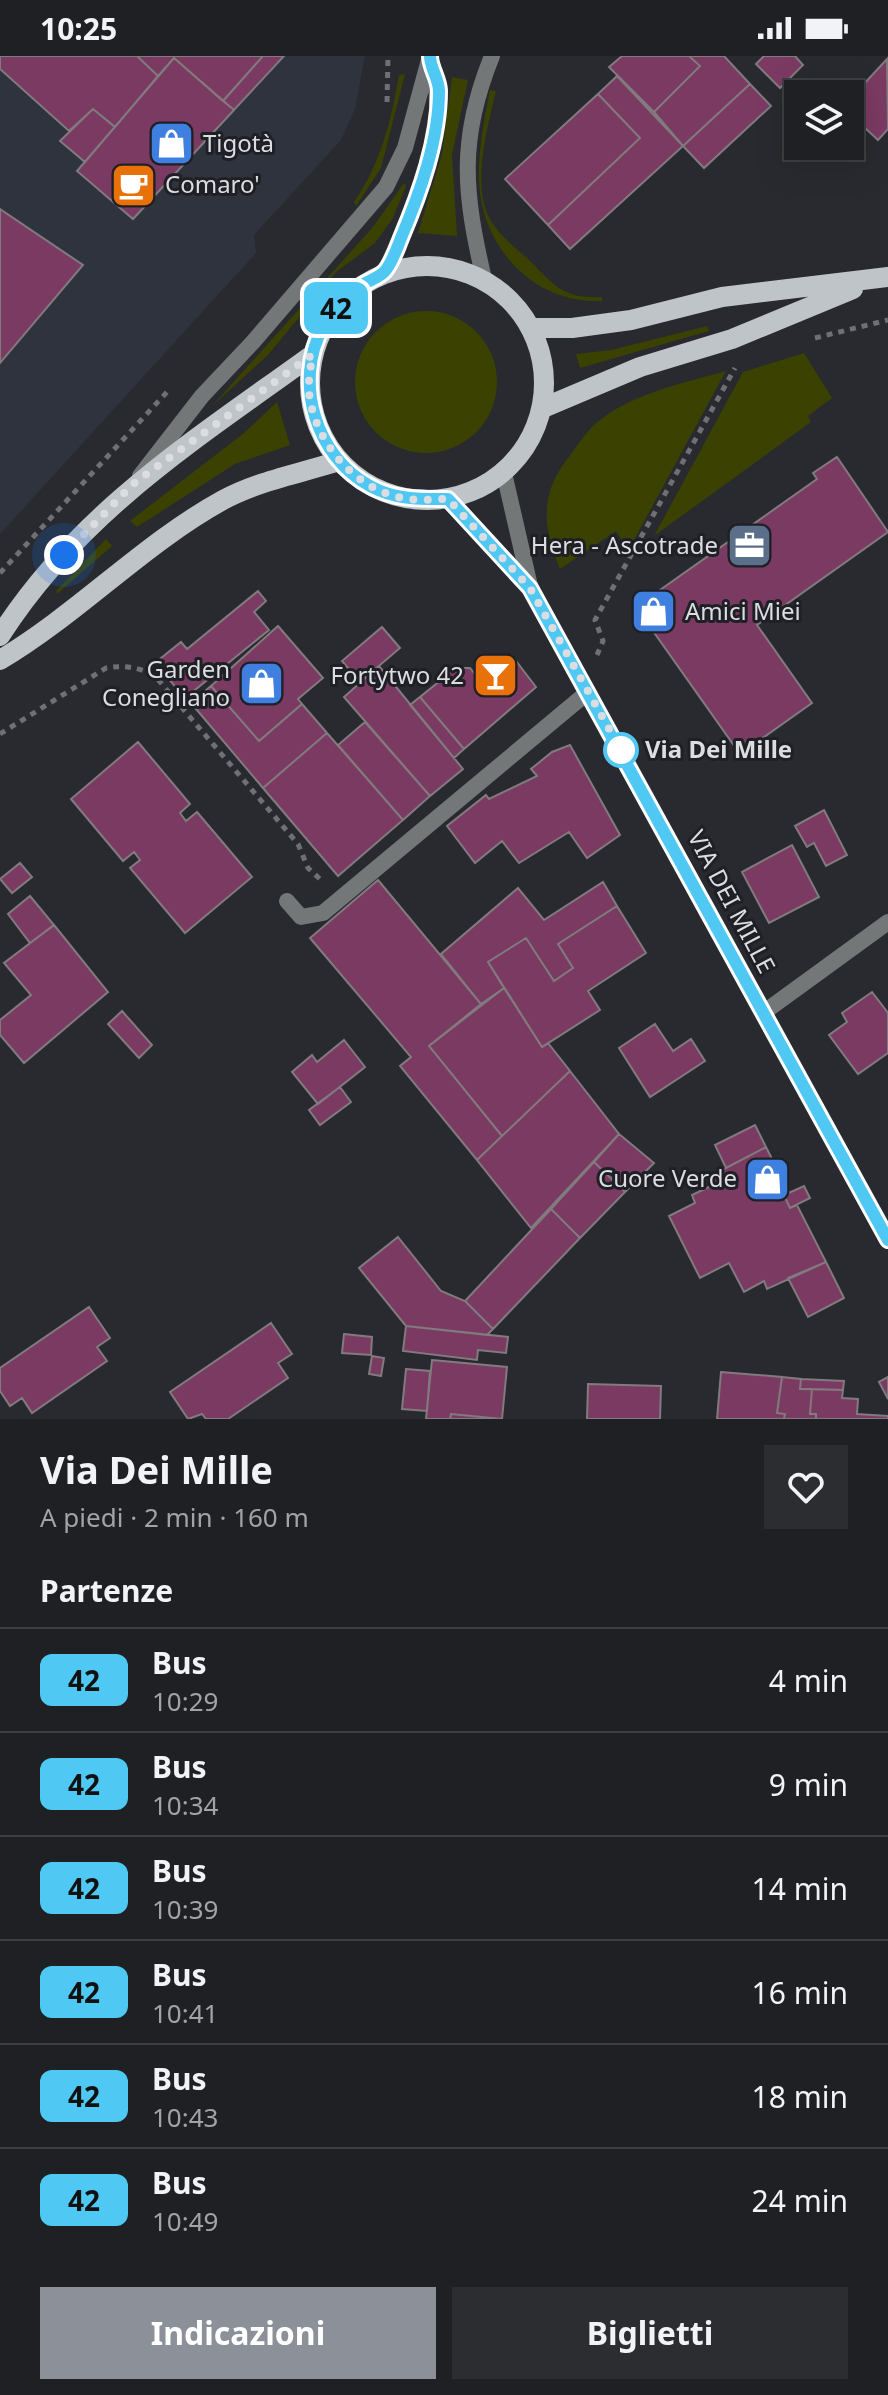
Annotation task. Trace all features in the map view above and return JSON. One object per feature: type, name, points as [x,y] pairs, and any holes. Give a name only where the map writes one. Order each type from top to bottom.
[{"type":"main road","points":[[417,265],[440,267],[484,279],[512,300],[532,328],[544,367],[543,408],[529,443],[504,473],[477,489],[448,499],[408,499],[370,486],[339,461],[318,429],[309,392],[312,355],[323,328],[338,305],[359,286],[384,273],[417,265]]},
{"type":"main road","points":[[532,328],[572,328],[631,320],[722,297],[880,279]]},
{"type":"main road","points":[[543,408],[640,367],[732,339],[880,279]]},
{"type":"main road","points":[[0,636],[25,596],[133,484],[312,355]]},
{"type":"main road","points":[[0,660],[48,631],[143,556],[224,500],[339,461]]},
{"type":"street","points":[[484,279],[468,207],[466,171],[475,103],[492,56]]},
{"type":"street","points":[[384,273],[402,236],[433,144],[439,88],[430,59]]},
{"type":"street","points":[[133,484],[202,396],[253,342],[386,187],[405,148],[430,59]]},
{"type":"street","points":[[504,473],[530,588]]},
{"type":"street","points":[[448,499],[530,588]]},
{"type":"street","name":"VIA DEI MILLE","points":[[530,588],[888,1240]]},
{"type":"street","points":[[287,901],[301,917],[323,913],[588,692]]},
{"type":"street","points":[[763,1013],[888,922]]},
{"type":"path","points":[[385,113],[388,56]]},
{"type":"path","points":[[597,655],[603,641],[595,620],[734,370],[737,358]]},
{"type":"path","points":[[0,573],[174,385]]},
{"type":"path","points":[[0,734],[106,668],[130,666],[144,670],[155,676],[298,844],[316,877],[331,884]]},
{"type":"shaded area","points":[[0,56],[365,56],[355,109],[341,140],[254,235],[256,253],[0,534]]},
{"type":"green space","points":[[405,74],[381,168],[356,206],[354,202],[384,141],[399,75]]},
{"type":"green space","points":[[452,77],[468,80],[452,155],[457,236],[418,233],[442,154]]},
{"type":"green space","points":[[490,90],[496,91],[481,173],[484,205],[490,219],[504,237],[556,286],[571,294],[602,297],[602,301],[555,293],[534,282],[501,249],[490,229],[482,206],[479,170]]},
{"type":"green space","points":[[404,183],[406,186],[393,218],[375,243],[336,272],[268,355],[212,406],[373,227]]},
{"type":"green space","points":[[426,311],[453,316],[476,332],[492,355],[497,382],[492,409],[476,432],[453,448],[426,453],[399,448],[376,432],[360,409],[355,382],[360,355],[376,332],[399,316]]},
{"type":"green space","points":[[707,326],[709,331],[580,368],[576,354],[611,350]]},
{"type":"green space","points":[[804,353],[832,398],[808,416],[811,422],[654,536],[743,372]]},
{"type":"green space","points":[[726,371],[628,551],[616,531],[560,569],[547,524],[549,496],[561,468],[588,432],[608,414],[640,397]]},
{"type":"green space","points":[[277,402],[290,445],[235,464],[137,527],[130,521],[244,433]]},
{"type":"green space","points":[[106,539],[112,546],[57,594],[56,591]]},
{"type":"building","points":[[0,56],[137,56],[158,76],[115,127],[93,109],[69,131],[0,69]]},
{"type":"building","points":[[137,56],[263,56],[223,101],[174,58],[158,76]]},
{"type":"building","points":[[263,56],[284,56],[234,110],[223,101]]},
{"type":"building","points":[[622,56],[689,56],[700,66],[654,112],[609,67]]},
{"type":"building","points":[[689,56],[724,56],[750,84],[683,146],[654,112],[700,66]]},
{"type":"building","points":[[764,56],[795,56],[803,65],[788,80],[784,80],[780,88],[756,64]]},
{"type":"building","points":[[174,58],[234,110],[133,219],[77,171]]},
{"type":"building","points":[[887,59],[888,129],[878,140],[864,127],[864,84]]},
{"type":"building","points":[[617,76],[683,146],[570,249],[548,225],[640,138],[598,94]]},
{"type":"building","points":[[750,84],[771,106],[704,168],[683,146]]},
{"type":"building","points":[[598,94],[640,138],[548,225],[505,179]]},
{"type":"building","points":[[93,109],[115,127],[85,162],[60,141]]},
{"type":"building","points":[[0,209],[83,265],[0,363]]},
{"type":"building","points":[[837,457],[888,532],[757,625],[812,703],[740,754],[636,607],[817,479],[813,473]]},
{"type":"building","points":[[258,591],[266,601],[254,612],[269,630],[185,698],[155,663],[181,642],[187,649]]},
{"type":"building","points":[[278,626],[323,678],[298,699],[302,704],[259,741],[211,686]]},
{"type":"building","points":[[382,627],[400,648],[360,682],[342,661]]},
{"type":"building","points":[[503,657],[513,657],[536,687],[464,749],[420,697],[456,668],[470,668],[478,678]]},
{"type":"building","points":[[379,666],[463,769],[430,796],[344,697]]},
{"type":"building","points":[[211,686],[259,741],[302,704],[327,733],[263,788],[191,703]]},
{"type":"building","points":[[420,697],[464,749],[454,758],[410,705]]},
{"type":"building","points":[[365,722],[430,796],[403,820],[338,745]]},
{"type":"building","points":[[327,733],[403,820],[338,876],[263,788]]},
{"type":"building","points":[[138,742],[190,804],[180,813],[186,821],[197,812],[252,877],[185,933],[130,868],[140,860],[134,852],[123,861],[71,799]]},
{"type":"building","points":[[570,745],[620,835],[587,858],[569,832],[519,863],[502,841],[475,863],[447,826],[486,795],[489,799],[537,776],[531,769],[552,752]]},
{"type":"building","points":[[824,810],[847,855],[826,866],[814,843],[807,847],[795,826]]},
{"type":"building","points":[[792,845],[819,897],[769,923],[742,872]]},
{"type":"building","points":[[20,863],[32,877],[12,893],[0,879]]},
{"type":"building","points":[[378,880],[481,1004],[429,1046],[502,1136],[477,1160],[400,1066],[411,1057],[310,938]]},
{"type":"building","points":[[603,882],[617,906],[558,944],[573,968],[554,981],[526,938],[488,962],[504,988],[481,1004],[441,954],[518,888],[544,920]]},
{"type":"building","points":[[30,896],[54,925],[30,943],[8,914]]},
{"type":"building","points":[[617,906],[646,953],[588,991],[600,1010],[542,1047],[488,962],[526,938],[554,981],[573,968],[558,944]]},
{"type":"building","points":[[54,925],[108,992],[24,1063],[0,1035],[0,1020],[31,995],[4,963]]},
{"type":"building","points":[[504,988],[542,1047],[548,1043],[570,1071],[502,1136],[429,1046]]},
{"type":"building","points":[[872,992],[888,1013],[888,1053],[858,1074],[829,1035],[847,1022],[842,1013]]},
{"type":"building","points":[[122,1011],[152,1045],[139,1058],[108,1024]]},
{"type":"building","points":[[655,1024],[673,1051],[691,1039],[705,1061],[650,1097],[619,1048]]},
{"type":"building","points":[[344,1040],[365,1067],[318,1104],[292,1072],[312,1055],[317,1062]]},
{"type":"building","points":[[570,1071],[619,1134],[531,1228],[477,1160]]},
{"type":"building","points":[[340,1087],[351,1102],[320,1125],[309,1110]]},
{"type":"building","points":[[755,1125],[766,1147],[726,1168],[715,1145]]},
{"type":"building","points":[[619,1134],[654,1163],[625,1192],[594,1162]]},
{"type":"building","points":[[766,1147],[789,1193],[784,1195],[790,1208],[797,1205],[826,1262],[767,1289],[764,1281],[744,1292],[729,1263],[700,1278],[669,1216],[695,1203],[692,1195],[711,1186],[707,1178]]},
{"type":"building","points":[[594,1162],[625,1192],[580,1238],[551,1209]]},
{"type":"building","points":[[804,1186],[810,1198],[790,1208],[784,1195]]},
{"type":"building","points":[[551,1209],[580,1238],[493,1329],[465,1301]]},
{"type":"building","points":[[398,1237],[441,1291],[465,1301],[493,1329],[487,1335],[406,1326],[359,1268]]},
{"type":"building","points":[[826,1262],[844,1298],[808,1317],[788,1278]]},
{"type":"building","points":[[89,1307],[110,1338],[97,1347],[107,1361],[32,1413],[22,1398],[10,1406],[0,1391],[0,1368]]},
{"type":"building","points":[[271,1323],[292,1354],[278,1363],[288,1378],[228,1419],[206,1419],[202,1414],[188,1419],[170,1392]]},
{"type":"building","points":[[406,1326],[508,1337],[506,1353],[478,1350],[477,1360],[403,1351]]},
{"type":"building","points":[[344,1334],[372,1337],[371,1355],[342,1353]]},
{"type":"building","points":[[372,1356],[384,1358],[381,1376],[369,1374]]},
{"type":"building","points":[[432,1360],[507,1367],[502,1419],[451,1414],[450,1419],[426,1419]]},
{"type":"building","points":[[406,1369],[430,1371],[427,1411],[402,1409]]},
{"type":"building","points":[[721,1372],[782,1377],[777,1413],[785,1414],[784,1419],[717,1419]]},
{"type":"building","points":[[782,1377],[801,1379],[800,1389],[812,1389],[810,1414],[816,1414],[816,1419],[784,1419],[785,1414],[777,1413]]},
{"type":"building","points":[[888,1377],[888,1399],[879,1382]]},
{"type":"building","points":[[801,1379],[844,1381],[843,1390],[800,1389]]},
{"type":"building","points":[[588,1384],[661,1386],[660,1419],[587,1419]]},
{"type":"building","points":[[812,1389],[843,1390],[842,1398],[858,1399],[857,1414],[888,1416],[888,1419],[816,1419],[816,1414],[810,1414]]},
{"type":"building","points":[[451,1414],[502,1419],[450,1419]]},
{"type":"bus line","name":"42","points":[[430,56],[439,88],[433,144],[402,236],[384,273],[359,286],[338,305],[323,328],[312,355],[309,392],[318,429],[339,461],[370,486],[408,499],[448,499],[530,588],[888,1240]]},
{"type":"place","name":"Tigotà","points":[[172,144]]},
{"type":"place","name":"Comaro'","points":[[134,185]]},
{"type":"place","name":"Hera - Ascotrade","points":[[749,546]]},
{"type":"place","name":"Amici Miei","points":[[654,612]]},
{"type":"place","name":"Fortytwo 42","points":[[495,676]]},
{"type":"place","name":"Garden Conegliano","points":[[261,684]]},
{"type":"place","name":"Via Dei Mille","points":[[621,750]]},
{"type":"place","name":"Cuore Verde","points":[[768,1179]]},
{"type":"route","points":[[64,555],[133,484],[312,355],[309,392],[318,429],[339,461],[370,486],[408,499],[448,499],[490,542],[530,588],[621,750]]}]
